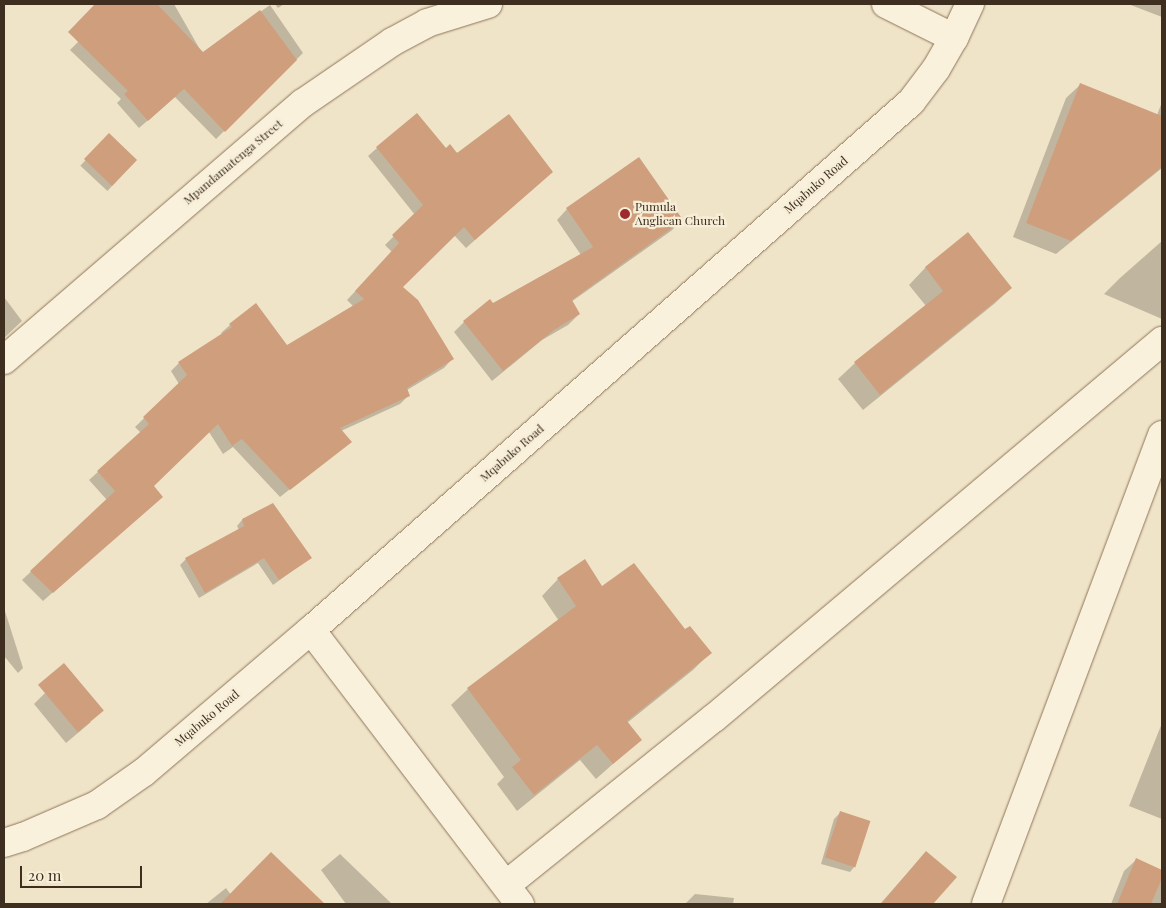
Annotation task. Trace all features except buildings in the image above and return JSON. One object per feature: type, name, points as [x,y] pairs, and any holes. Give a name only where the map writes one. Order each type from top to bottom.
[{"type":"street","name":"Mpandamatenga Street","points":[[4,360],[303,103],[392,42],[427,23],[488,4]]},
{"type":"street","points":[[886,4],[954,38]]},
{"type":"street","name":"Mqabuko Road","points":[[4,843],[23,837],[96,805],[144,772],[311,630],[911,102],[936,69],[954,38],[970,4]]},
{"type":"street","points":[[311,630],[513,895],[714,718],[1162,341]]},
{"type":"street","points":[[986,904],[1162,436]]},
{"type":"place","name":"Pumula Anglican Church","points":[[625,214]]}]
